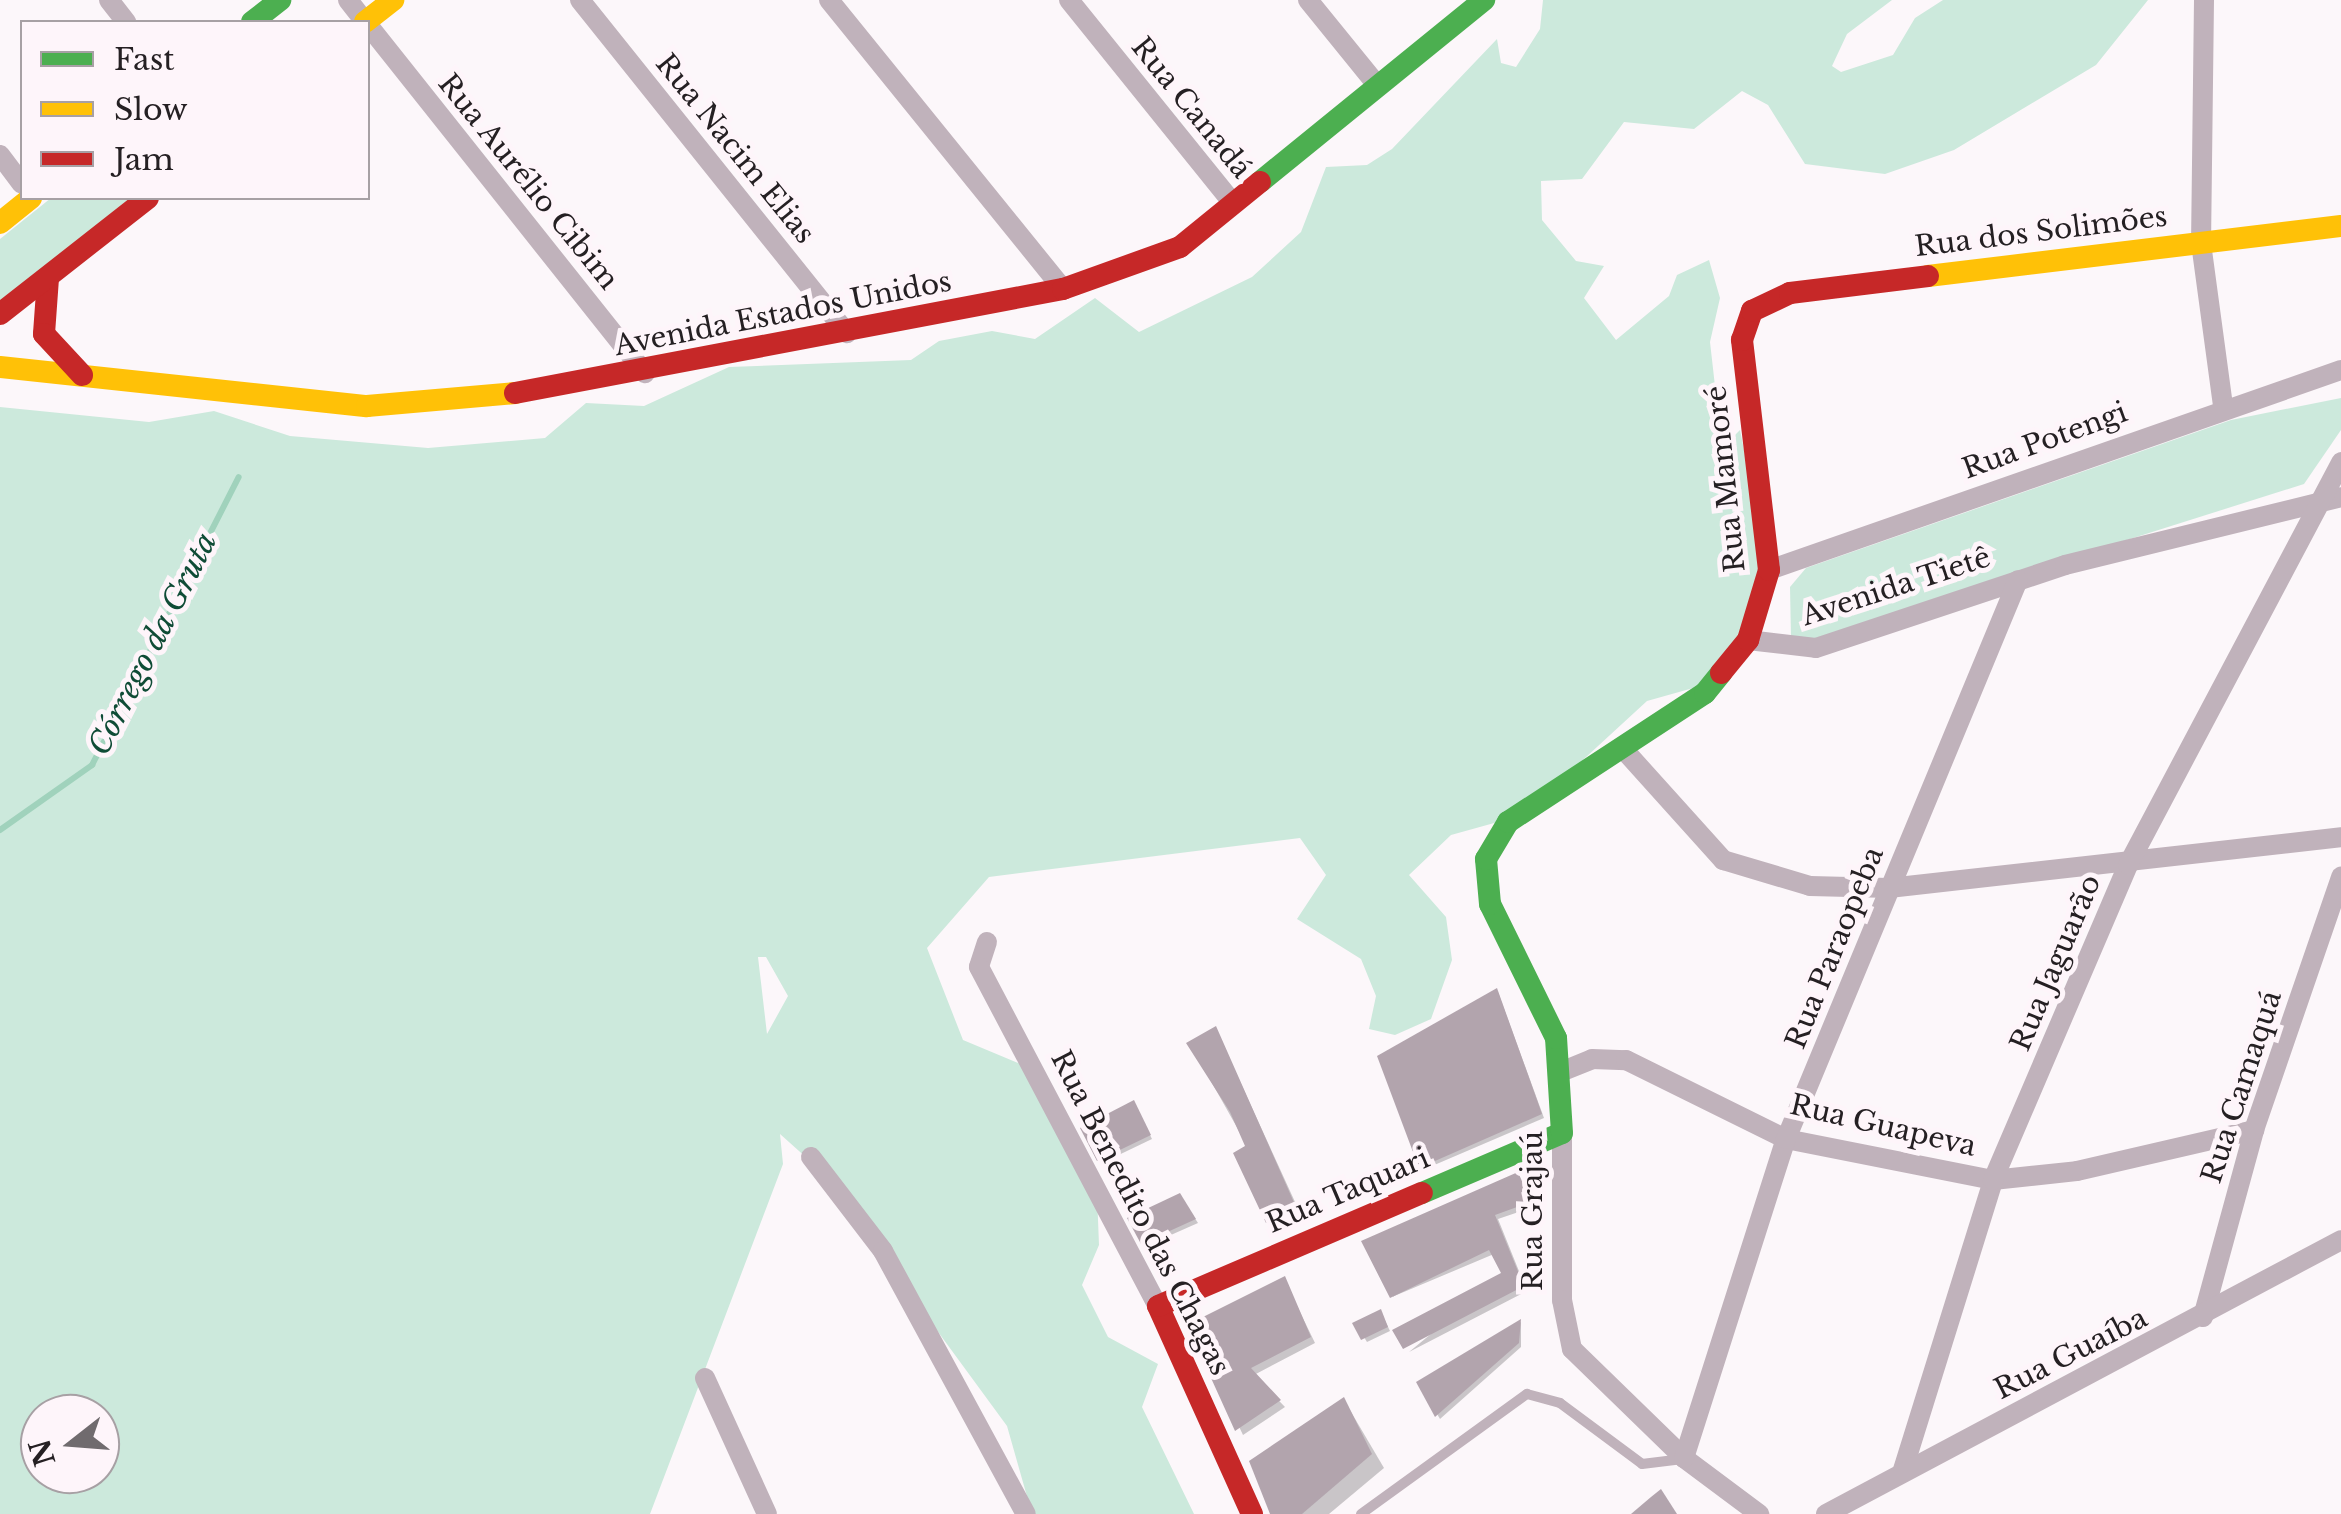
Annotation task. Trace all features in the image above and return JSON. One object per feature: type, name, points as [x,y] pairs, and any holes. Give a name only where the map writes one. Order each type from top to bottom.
[{"type":"street","points":[[109,0],[124,20]]},
{"type":"street","points":[[255,20],[280,0]]},
{"type":"street","name":"Rua Aurélio Cibim","points":[[348,0],[364,20]]},
{"type":"street","points":[[370,20],[393,0]]},
{"type":"street","name":"Rua Nacim Elias","points":[[580,0],[847,333]]},
{"type":"street","points":[[829,0],[1063,289]]},
{"type":"street","name":"Rua Canadá","points":[[1069,0],[1233,203]]},
{"type":"street","points":[[1308,0],[1378,85]]},
{"type":"street","name":"Avenida Estados Unidos","points":[[0,367],[367,406],[451,405],[646,374],[1063,289],[1180,247],[1484,0]]},
{"type":"street","points":[[2204,0],[2201,243],[2223,406]]},
{"type":"street","name":"Rua Aurélio Cibim","points":[[370,28],[646,374]]},
{"type":"street","points":[[0,155],[20,181]]},
{"type":"street","points":[[0,222],[29,200]]},
{"type":"street","points":[[0,314],[146,200]]},
{"type":"street","name":"Rua dos Solimões","points":[[1752,311],[1790,293],[2341,226]]},
{"type":"street","points":[[48,278],[44,334],[82,376]]},
{"type":"street","name":"Rua Mamoré","points":[[1748,640],[1768,570],[1742,340],[1752,311]]},
{"type":"street","name":"Rua Potengi","points":[[1768,570],[2223,406],[2341,370]]},
{"type":"street","name":"Rua Jaguarão","points":[[1902,1473],[1994,1180],[2128,865],[2330,498],[2341,462]]},
{"type":"street","name":"Avenida Tietê","points":[[1748,640],[1816,648],[2018,580],[2330,498]]},
{"type":"street","name":"Rua Paraopeba","points":[[1684,1458],[1786,1139],[2018,580]]},
{"type":"street","points":[[1564,1071],[1490,904],[1486,858],[1508,822],[1625,752],[1705,693],[1748,640]]},
{"type":"street","points":[[1625,752],[1723,860],[1810,886],[1890,888],[2128,865],[2341,838]]},
{"type":"street","name":"Rua Camaquá","points":[[2203,1316],[2254,1130],[2341,877]]},
{"type":"street","name":"Rua Benedito das Chagas","points":[[987,942],[979,968],[1158,1306],[1252,1514]]},
{"type":"street","name":"Rua Guapeva","points":[[1564,1071],[1592,1059],[1626,1060],[1786,1139],[1994,1180],[2077,1172],[2254,1130]]},
{"type":"street","name":"Rua Grajaú","points":[[1564,1071],[1562,1312],[1572,1349],[1684,1458]]},
{"type":"street","name":"Rua Taquari","points":[[1158,1306],[1562,1133]]},
{"type":"street","points":[[810,1157],[884,1252],[1026,1514]]},
{"type":"street","name":"Rua Guaíba","points":[[1826,1514],[2341,1240]]},
{"type":"street","points":[[705,1378],[766,1514]]},
{"type":"street","points":[[1684,1458],[1759,1514]]},
{"type":"lane","points":[[1361,1514],[1527,1394],[1560,1403],[1642,1464],[1684,1458]]},
{"type":"green space","points":[[1543,0],[1892,0],[1847,34],[1832,66],[1841,72],[1893,55],[1915,18],[1943,0],[2148,0],[2096,65],[1954,150],[1885,174],[1805,164],[1768,105],[1742,91],[1694,129],[1624,122],[1582,179],[1541,181],[1542,220],[1576,261],[1604,266],[1584,298],[1616,340],[1669,296],[1677,275],[1709,260],[1720,298],[1710,342],[1722,448],[1740,430],[1766,560],[1748,624],[1711,683],[1647,701],[1523,815],[1451,835],[1409,875],[1446,917],[1452,960],[1431,1019],[1395,1035],[1369,1029],[1376,996],[1361,959],[1297,919],[1326,875],[1300,838],[989,877],[927,948],[963,1040],[1023,1065],[1097,1194],[1099,1245],[1082,1285],[1108,1337],[1158,1364],[1142,1407],[1194,1514],[1032,1514],[1007,1426],[818,1168],[780,1134],[783,1164],[650,1514],[0,1514],[0,407],[149,422],[214,411],[290,436],[428,448],[545,438],[586,403],[644,406],[729,367],[911,360],[939,341],[992,331],[1035,339],[1095,298],[1139,332],[1252,277],[1301,232],[1326,167],[1367,165],[1392,149],[1497,39],[1501,63],[1516,67],[1540,29]],"holes":[[[758,957],[766,957],[788,996],[767,1034]]]},
{"type":"green space","points":[[49,200],[131,200],[0,306],[0,239]]},
{"type":"green space","points":[[2341,398],[2341,430],[2304,484],[1801,643],[1791,638],[1790,587],[1806,568],[2231,420]]},
{"type":"building","points":[[1497,988],[1542,1114],[1419,1168],[1377,1056]]},
{"type":"building","points":[[1216,1026],[1296,1207],[1266,1223],[1233,1153],[1245,1146],[1230,1112],[1186,1043]]},
{"type":"building","points":[[1134,1100],[1151,1135],[1097,1161],[1080,1128]]},
{"type":"building","points":[[1518,1172],[1531,1202],[1495,1215],[1524,1286],[1403,1349],[1392,1330],[1501,1273],[1489,1250],[1390,1298],[1361,1241]]},
{"type":"building","points":[[1180,1193],[1196,1219],[1141,1244],[1127,1218]]},
{"type":"building","points":[[1285,1276],[1311,1337],[1251,1368],[1281,1400],[1235,1431],[1187,1325]]},
{"type":"building","points":[[1381,1309],[1388,1327],[1361,1340],[1352,1323]]},
{"type":"building","points":[[1521,1319],[1519,1343],[1435,1417],[1416,1382]]},
{"type":"building","points":[[1344,1397],[1372,1454],[1302,1514],[1270,1514],[1249,1461]]},
{"type":"building","points":[[1661,1489],[1677,1514],[1631,1514],[1651,1497]]},
{"type":"waterway","name":"Córrego da Gruta","points":[[0,830],[92,765],[239,477]]},
{"type":"traffic: fast","points":[[255,20],[280,0]]},
{"type":"traffic: fast","points":[[1260,182],[1484,0]]},
{"type":"traffic: fast","points":[[1422,1193],[1562,1133],[1556,1038],[1490,904],[1486,859],[1508,822],[1705,693],[1721,673]]},
{"type":"traffic: slow","points":[[368,20],[393,0]]},
{"type":"traffic: slow","points":[[0,223],[29,200]]},
{"type":"traffic: slow","points":[[1928,276],[2341,226]]},
{"type":"traffic: slow","points":[[0,367],[367,406],[515,393]]},
{"type":"traffic: jam","points":[[515,393],[1063,289],[1180,247],[1260,182]]},
{"type":"traffic: jam","points":[[0,314],[145,200]]},
{"type":"traffic: jam","points":[[1721,673],[1748,640],[1769,570],[1742,340],[1752,311],[1790,293],[1928,276]]},
{"type":"traffic: jam","points":[[48,278],[44,334],[82,375]]},
{"type":"traffic: jam","points":[[1252,1514],[1158,1306],[1422,1193]]}]
